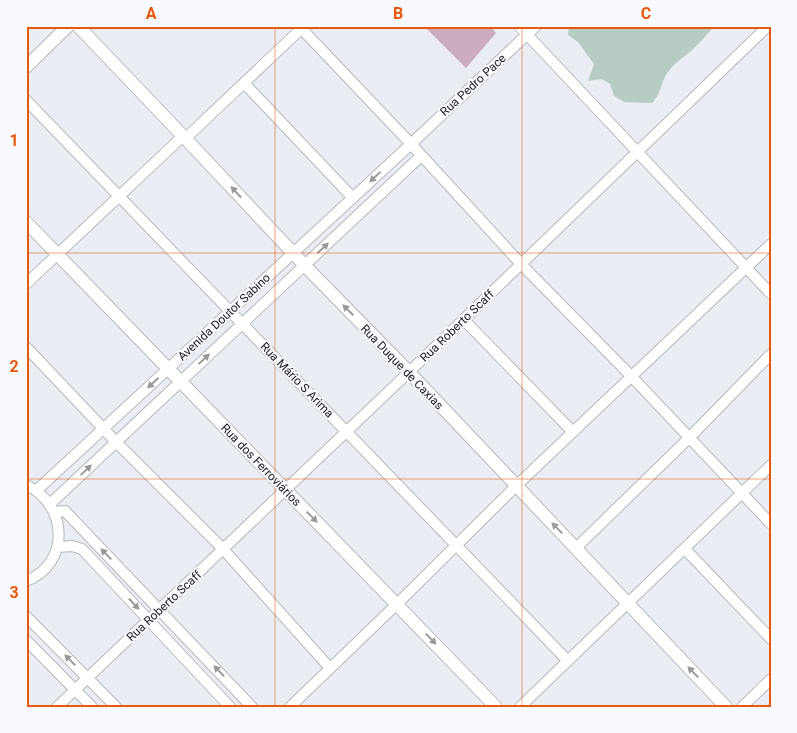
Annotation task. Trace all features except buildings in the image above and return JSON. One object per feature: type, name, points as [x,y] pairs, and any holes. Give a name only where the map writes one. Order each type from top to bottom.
[{"type":"main road","points":[[26,67],[68,26]]},
{"type":"main road","name":"Rua Duque de Caxias","points":[[78,26],[186,136],[304,265],[726,707]]},
{"type":"main road","name":"Rua dos Ferroviários","points":[[26,222],[496,707]]},
{"type":"street","points":[[519,26],[771,294]]},
{"type":"street","name":"Rua Pedro Pace","points":[[411,144],[536,26]]},
{"type":"street","name":"Rua Roberto Scaff","points":[[57,707],[464,320],[768,26]]},
{"type":"street","points":[[26,284],[119,196],[244,83],[301,27],[521,264],[632,377],[771,524]]},
{"type":"street","points":[[244,83],[353,198]]},
{"type":"street","name":"Rua Mário S Arima","points":[[26,100],[568,661]]},
{"type":"street","name":"Avenida Doutor Sabino","points":[[31,486],[104,428],[411,144]]},
{"type":"street","name":"Avenida Doutor Sabino","points":[[52,508],[116,442],[421,156]]},
{"type":"street","points":[[290,707],[516,486],[771,244]]},
{"type":"street","points":[[464,320],[573,432]]},
{"type":"street","points":[[26,347],[116,442],[223,549],[330,668]]},
{"type":"street","points":[[576,548],[689,438],[771,354]]},
{"type":"street","points":[[520,707],[771,465]]},
{"type":"street","points":[[26,581],[32,579],[52,560],[59,535],[58,523],[52,508],[31,486]]},
{"type":"street","points":[[52,508],[65,511],[252,707]]},
{"type":"street","points":[[57,547],[72,546],[82,549],[230,707]]},
{"type":"street","points":[[685,548],[771,639]]},
{"type":"street","points":[[26,616],[116,707]]},
{"type":"street","points":[[26,640],[92,707]]},
{"type":"street","points":[[742,707],[771,679]]},
{"type":"green space","points":[[569,26],[714,26],[665,76],[658,95],[652,103],[624,102],[614,96],[610,84],[602,79],[588,81],[594,64],[578,42],[568,35]]}]
